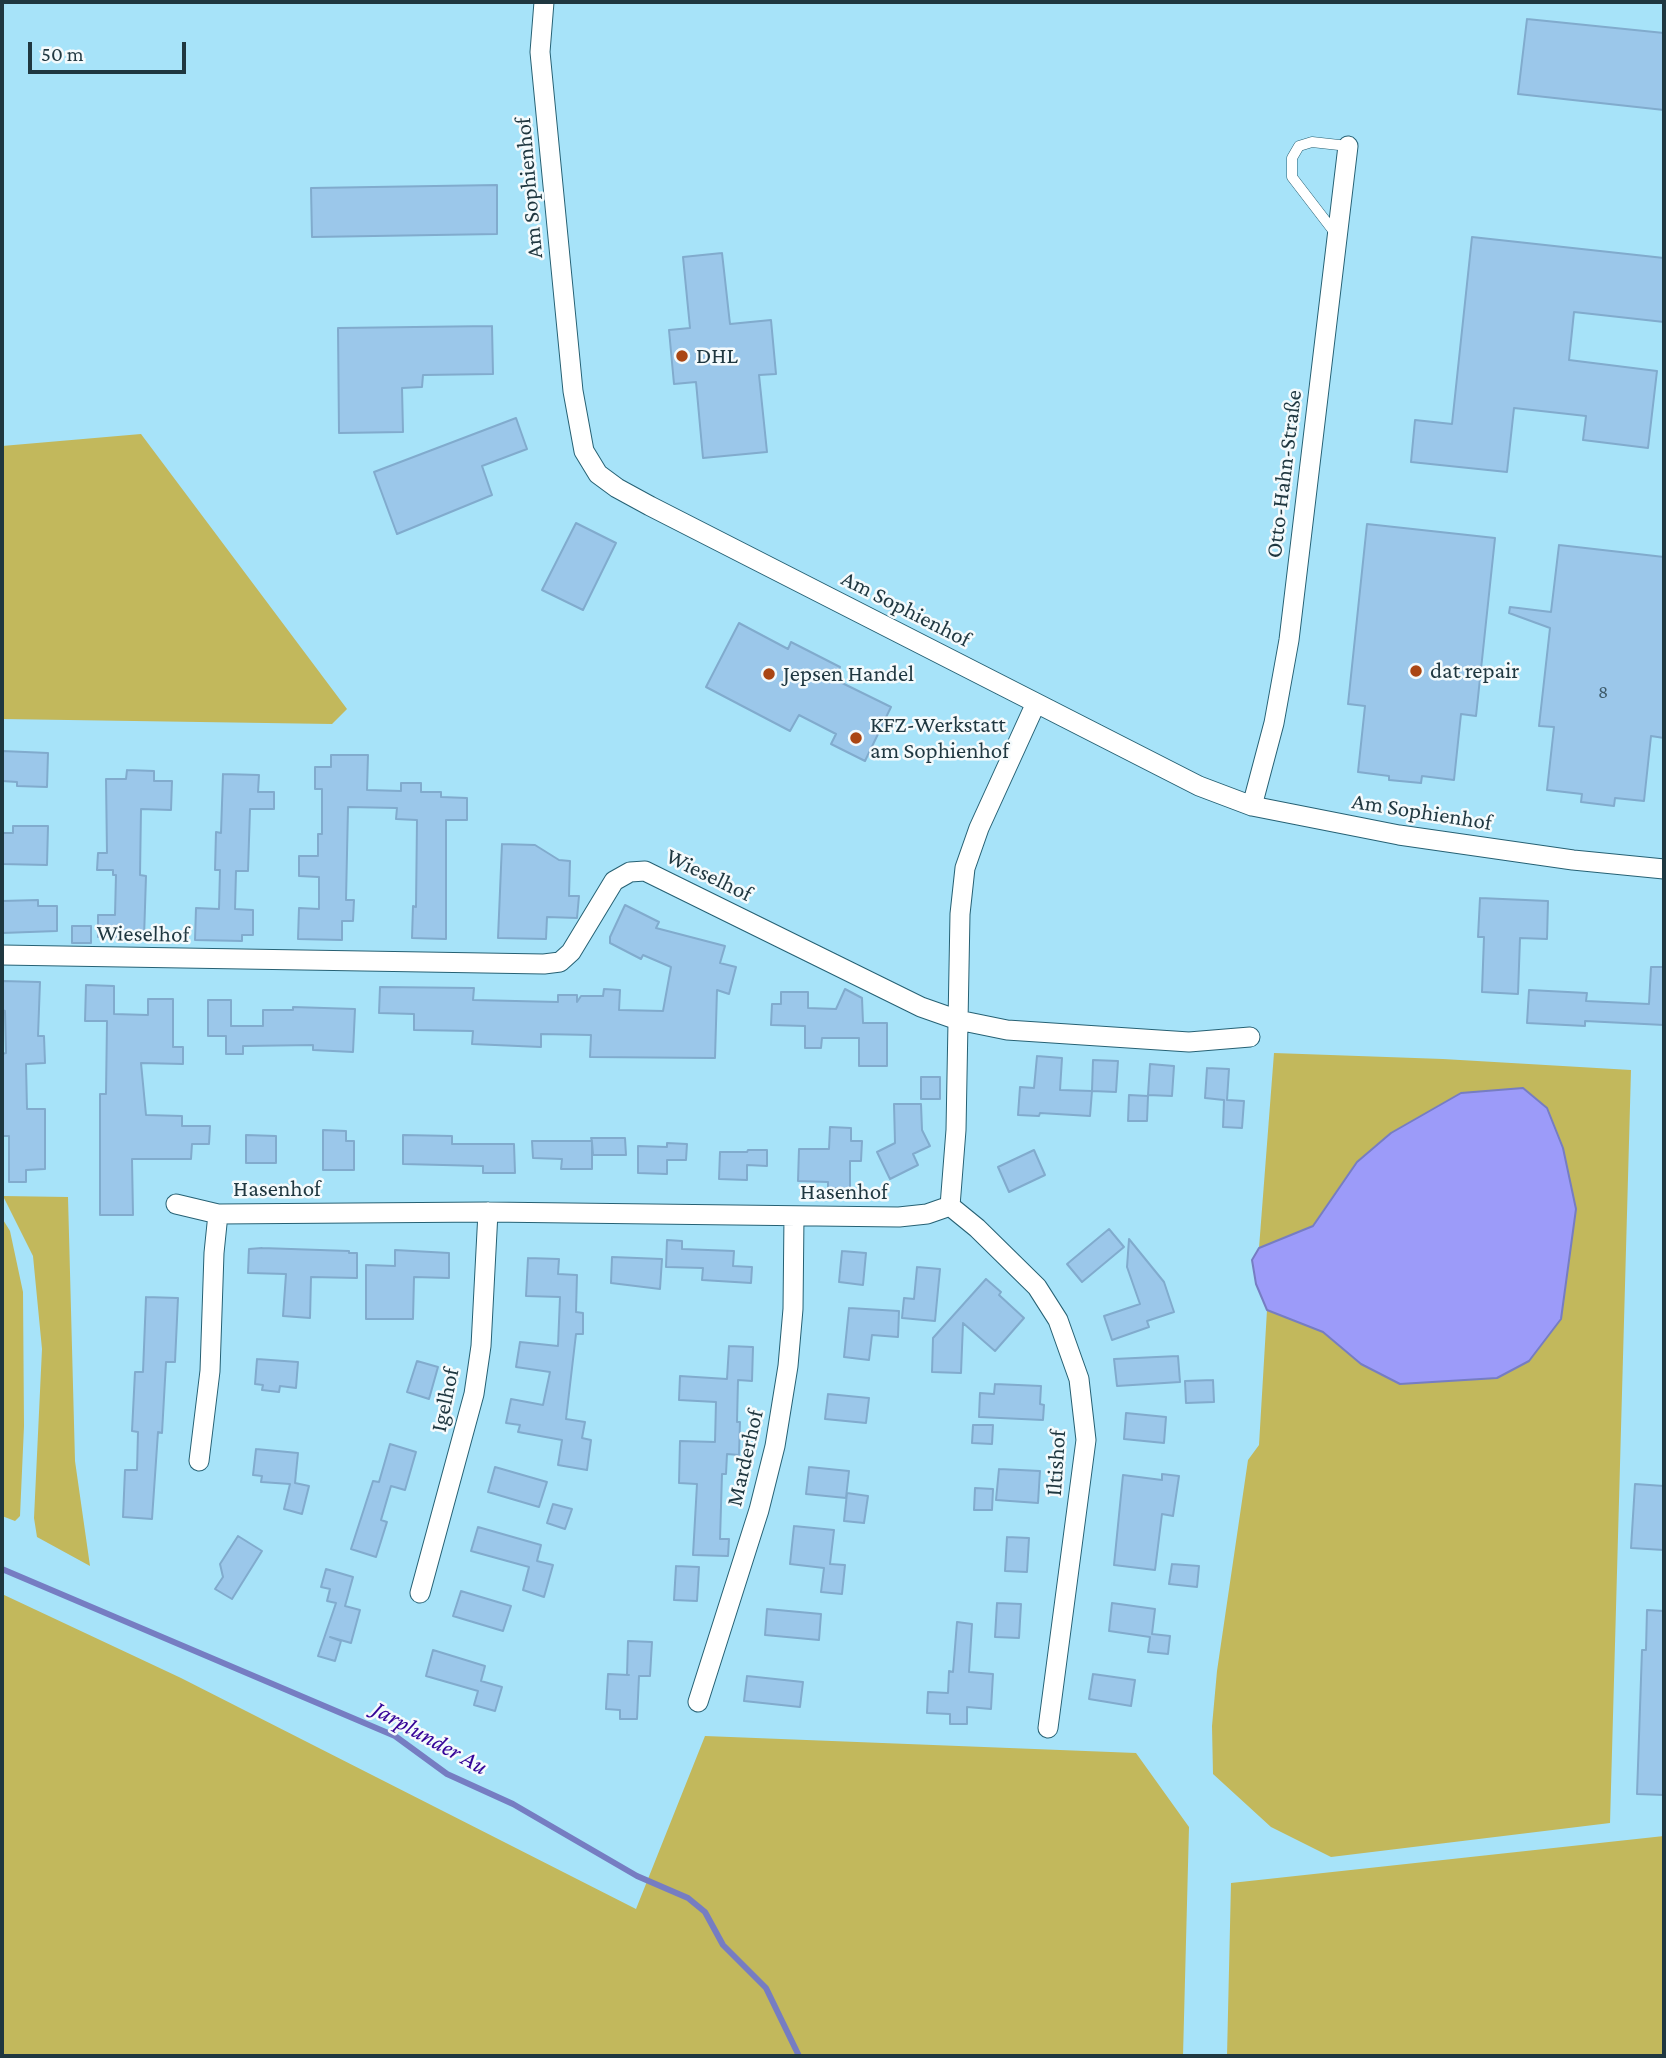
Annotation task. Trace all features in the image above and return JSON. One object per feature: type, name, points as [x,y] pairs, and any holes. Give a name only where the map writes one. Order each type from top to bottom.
[{"type":"street","name":"Am Sophienhof","points":[[544,2],[540,52],[572,391],[584,451],[598,474],[650,506],[1199,786],[1252,806],[1399,835],[1573,860],[1664,869]]},
{"type":"street","name":"Otto-Hahn-Straße","points":[[1252,806],[1274,723],[1289,640],[1348,146]]},
{"type":"street","points":[[950,1206],[957,1130],[960,914],[965,868],[979,828],[1036,703]]},
{"type":"street","name":"Wieselhof","points":[[2,955],[544,964],[560,962],[571,952],[614,881],[630,872],[645,871],[921,1007],[958,1020],[1007,1030],[1189,1042],[1250,1037]]},
{"type":"street","name":"Hasenhof","points":[[176,1204],[218,1214],[488,1212],[899,1217],[927,1214],[950,1206]]},
{"type":"street","name":"Iltishof","points":[[950,1206],[977,1228],[1037,1287],[1058,1320],[1079,1379],[1086,1440],[1048,1728]]},
{"type":"street","name":"Igelhof","points":[[420,1592],[474,1394],[481,1346],[488,1212]]},
{"type":"street","name":"Hasenhof","points":[[200,1461],[210,1371],[218,1214]]},
{"type":"street","name":"Marderhof","points":[[698,1702],[759,1510],[775,1446],[788,1366],[793,1309],[794,1216]]},
{"type":"lane","points":[[1337,235],[1292,177],[1292,159],[1299,146],[1312,142],[1348,146]]},
{"type":"shaded area","points":[[141,434],[347,709],[332,724],[2,719],[2,446]]},
{"type":"shaded area","points":[[1274,1053],[1631,1070],[1610,1823],[1331,1857],[1271,1827],[1213,1774],[1212,1726],[1217,1671],[1248,1460],[1259,1445],[1267,1310],[1323,1332],[1361,1364],[1391,1133],[1357,1162],[1313,1226],[1259,1248]]},
{"type":"shaded area","points":[[1523,1088],[1547,1108],[1563,1148],[1576,1209],[1561,1319],[1529,1361],[1497,1378],[1400,1384],[1361,1364],[1323,1332],[1267,1310],[1256,1284],[1252,1260],[1259,1248],[1313,1226],[1357,1162],[1391,1133],[1461,1093]]},
{"type":"shaded area","points":[[3,1196],[68,1197],[75,1461],[90,1566],[37,1537],[34,1518],[42,1349],[33,1256]]},
{"type":"shaded area","points":[[2,1218],[10,1231],[23,1292],[24,1426],[20,1516],[15,1521],[2,1516]]},
{"type":"shaded area","points":[[2,1594],[181,1678],[636,1909],[705,1736],[1136,1753],[1189,1827],[1183,2056],[2,2056]]},
{"type":"shaded area","points":[[1664,1836],[1664,2056],[1227,2056],[1231,1883]]},
{"type":"building","points":[[1527,19],[1664,33],[1664,110],[1518,94]]},
{"type":"building","points":[[497,185],[497,234],[312,237],[311,188]]},
{"type":"building","points":[[1472,237],[1664,258],[1664,322],[1574,312],[1569,360],[1657,371],[1648,448],[1583,440],[1586,416],[1514,408],[1507,472],[1411,462],[1415,420],[1452,424]]},
{"type":"building","points":[[722,253],[730,324],[771,320],[776,374],[759,375],[767,452],[703,458],[696,382],[674,384],[669,330],[690,328],[683,257]]},
{"type":"building","points":[[492,326],[493,374],[423,375],[422,387],[402,388],[403,432],[339,433],[338,328]]},
{"type":"building","points":[[516,418],[527,449],[482,466],[492,495],[397,534],[374,472]]},
{"type":"building","points":[[576,523],[616,543],[583,610],[542,590]]},
{"type":"building","name":"dat repair","points":[[1367,524],[1495,538],[1476,716],[1461,714],[1454,780],[1422,776],[1421,783],[1389,780],[1389,776],[1358,772],[1365,706],[1348,704]]},
{"type":"building","points":[[1559,545],[1664,557],[1664,738],[1651,736],[1644,801],[1615,798],[1614,806],[1581,802],[1582,794],[1547,790],[1554,727],[1539,726],[1550,628],[1509,613],[1510,607],[1551,612]]},
{"type":"building","points":[[739,623],[788,649],[791,642],[840,667],[834,679],[891,707],[865,761],[831,744],[836,734],[799,715],[790,731],[706,687]]},
{"type":"building","points":[[2,751],[48,753],[47,787],[17,786],[17,782],[2,781]]},
{"type":"building","points":[[331,755],[368,755],[367,790],[401,791],[401,783],[421,783],[421,792],[441,792],[441,797],[467,798],[467,820],[446,820],[446,939],[412,938],[413,906],[416,907],[417,820],[396,819],[397,808],[348,807],[346,900],[354,900],[353,921],[342,921],[342,940],[298,939],[299,908],[319,909],[319,877],[299,876],[299,856],[318,856],[318,834],[322,834],[322,789],[315,789],[315,767],[331,767]]},
{"type":"building","points":[[127,770],[154,771],[154,781],[172,781],[171,810],[141,809],[140,875],[146,876],[144,938],[98,937],[98,915],[115,915],[116,875],[113,875],[113,870],[97,870],[98,853],[107,853],[106,779],[126,779]]},
{"type":"building","points":[[223,774],[259,775],[258,792],[274,792],[274,809],[250,809],[248,871],[236,871],[235,909],[253,910],[253,935],[242,935],[242,941],[195,940],[196,908],[219,909],[220,870],[215,870],[216,832],[221,833]]},
{"type":"building","points":[[13,826],[48,826],[47,865],[2,864],[2,833],[13,833]]},
{"type":"building","points":[[502,844],[535,845],[559,860],[570,861],[569,896],[579,896],[577,918],[547,917],[546,939],[498,938]]},
{"type":"building","points":[[1480,898],[1548,901],[1547,939],[1520,938],[1518,994],[1482,992],[1484,937],[1478,937]]},
{"type":"building","points":[[38,900],[38,906],[57,906],[57,931],[2,933],[2,901]]},
{"type":"building","points":[[625,905],[659,922],[656,928],[725,946],[720,963],[736,967],[729,994],[717,990],[715,1058],[590,1057],[591,1035],[541,1034],[541,1047],[472,1044],[473,1031],[414,1030],[414,1014],[379,1013],[380,987],[474,988],[473,1000],[558,1002],[558,995],[577,995],[577,1002],[581,996],[603,996],[604,989],[620,990],[619,1010],[663,1011],[671,967],[643,955],[641,959],[610,943],[610,937]]},
{"type":"building","points":[[72,926],[91,926],[91,943],[72,943]]},
{"type":"building","points":[[1651,967],[1664,967],[1664,1025],[1585,1021],[1585,1026],[1527,1023],[1529,990],[1587,993],[1586,1001],[1649,1004]]},
{"type":"building","points":[[2,981],[40,982],[38,1036],[44,1036],[45,1063],[26,1064],[27,1109],[45,1109],[45,1169],[26,1170],[26,1182],[9,1182],[9,1136],[2,1136],[2,1054],[6,1053]]},
{"type":"building","points":[[86,985],[114,986],[114,1014],[148,1015],[148,999],[173,999],[173,1047],[183,1047],[183,1064],[141,1063],[146,1115],[182,1116],[182,1126],[210,1126],[209,1144],[192,1144],[191,1159],[132,1159],[133,1215],[100,1215],[100,1094],[106,1094],[107,1021],[85,1021]]},
{"type":"building","points":[[845,989],[862,998],[863,1023],[887,1023],[887,1066],[859,1066],[859,1038],[822,1038],[821,1048],[805,1048],[805,1026],[771,1025],[772,1004],[781,1004],[781,992],[808,992],[808,1008],[836,1009]]},
{"type":"building","points":[[208,1000],[231,1000],[231,1026],[263,1026],[263,1010],[293,1010],[293,1007],[355,1009],[353,1052],[313,1050],[313,1045],[243,1046],[243,1054],[226,1054],[226,1036],[208,1036]]},
{"type":"building","points":[[1037,1056],[1062,1058],[1060,1090],[1092,1091],[1090,1116],[1040,1113],[1039,1116],[1018,1115],[1020,1087],[1034,1088]]},
{"type":"building","points":[[1093,1060],[1118,1061],[1116,1092],[1092,1091]]},
{"type":"building","points":[[1150,1064],[1174,1066],[1172,1096],[1148,1095]]},
{"type":"building","points":[[1207,1068],[1229,1069],[1227,1100],[1244,1101],[1242,1128],[1223,1127],[1224,1100],[1205,1098]]},
{"type":"building","points":[[921,1077],[940,1077],[940,1099],[921,1099]]},
{"type":"building","points":[[1129,1095],[1148,1096],[1147,1121],[1128,1121]]},
{"type":"building","points":[[894,1104],[921,1104],[922,1130],[930,1146],[913,1154],[918,1165],[890,1179],[877,1152],[895,1143]]},
{"type":"building","points":[[830,1127],[851,1128],[851,1141],[862,1141],[861,1161],[850,1161],[850,1189],[828,1188],[828,1182],[798,1181],[799,1149],[829,1149]]},
{"type":"building","points":[[323,1130],[346,1131],[346,1141],[354,1141],[354,1170],[323,1170]]},
{"type":"building","points":[[246,1135],[276,1136],[276,1163],[246,1163]]},
{"type":"building","points":[[403,1135],[452,1136],[452,1144],[514,1144],[515,1173],[483,1173],[483,1166],[403,1164]]},
{"type":"building","points":[[591,1138],[625,1138],[626,1155],[593,1155],[592,1142],[592,1169],[561,1169],[562,1159],[533,1158],[532,1141],[592,1141]]},
{"type":"building","points":[[667,1143],[687,1144],[686,1160],[667,1160],[667,1174],[638,1173],[638,1146],[667,1147]]},
{"type":"building","points":[[767,1150],[767,1166],[747,1165],[747,1180],[719,1179],[720,1152]]},
{"type":"building","points":[[1034,1150],[1045,1175],[1009,1192],[998,1167]]},
{"type":"building","points":[[1109,1229],[1124,1247],[1082,1282],[1067,1264]]},
{"type":"building","points":[[1129,1239],[1164,1282],[1174,1312],[1147,1321],[1149,1327],[1112,1340],[1104,1316],[1140,1304],[1127,1267]]},
{"type":"building","points":[[667,1240],[682,1241],[682,1249],[734,1251],[733,1266],[752,1267],[751,1283],[702,1280],[703,1268],[666,1267]]},
{"type":"building","points":[[249,1249],[357,1253],[357,1278],[311,1277],[310,1318],[283,1316],[286,1274],[248,1273]]},
{"type":"building","points":[[395,1250],[449,1253],[449,1278],[414,1277],[413,1319],[366,1319],[366,1265],[395,1266]]},
{"type":"building","points":[[842,1251],[866,1253],[863,1285],[839,1282]]},
{"type":"building","points":[[612,1257],[662,1259],[660,1289],[611,1283]]},
{"type":"building","points":[[528,1258],[559,1259],[558,1274],[577,1275],[576,1312],[583,1313],[583,1334],[576,1334],[566,1419],[585,1422],[582,1438],[591,1440],[587,1470],[558,1465],[562,1440],[518,1432],[520,1425],[506,1423],[511,1399],[543,1405],[550,1372],[516,1367],[520,1342],[558,1346],[560,1297],[526,1296]]},
{"type":"building","points":[[917,1267],[940,1269],[935,1321],[902,1318],[904,1298],[914,1299]]},
{"type":"building","points":[[986,1279],[1024,1318],[995,1351],[963,1323],[961,1373],[932,1372],[933,1338]]},
{"type":"building","points":[[146,1297],[178,1298],[175,1362],[166,1362],[162,1433],[158,1432],[152,1519],[123,1517],[125,1470],[137,1470],[138,1432],[132,1431],[135,1372],[143,1372]]},
{"type":"building","points":[[849,1308],[899,1311],[898,1337],[872,1335],[869,1360],[844,1357]]},
{"type":"building","points":[[729,1346],[753,1347],[752,1381],[738,1380],[739,1455],[727,1454],[726,1474],[722,1474],[720,1539],[729,1539],[728,1556],[693,1555],[697,1484],[679,1483],[680,1441],[715,1442],[716,1402],[679,1400],[680,1376],[727,1379]]},
{"type":"building","points":[[1178,1356],[1180,1382],[1117,1386],[1114,1359]]},
{"type":"building","points":[[257,1359],[298,1362],[296,1388],[280,1386],[279,1392],[262,1390],[263,1385],[255,1384]]},
{"type":"building","points":[[417,1361],[438,1367],[429,1399],[407,1392]]},
{"type":"building","points":[[1213,1380],[1214,1402],[1186,1403],[1185,1381]]},
{"type":"building","points":[[995,1384],[1041,1386],[1043,1420],[979,1417],[980,1393],[994,1394]]},
{"type":"building","points":[[828,1394],[869,1398],[866,1423],[825,1419]]},
{"type":"building","points":[[1126,1413],[1166,1417],[1164,1443],[1124,1439]]},
{"type":"building","points":[[973,1425],[993,1425],[992,1444],[972,1443]]},
{"type":"building","points":[[390,1444],[416,1452],[405,1490],[391,1486],[381,1520],[387,1522],[376,1557],[351,1549],[373,1481],[379,1482]]},
{"type":"building","points":[[256,1449],[298,1453],[295,1483],[309,1486],[302,1514],[284,1509],[290,1484],[261,1482],[262,1476],[253,1475]]},
{"type":"building","points":[[495,1467],[547,1482],[539,1507],[488,1492]]},
{"type":"building","points":[[809,1467],[849,1471],[846,1498],[806,1494]]},
{"type":"building","points":[[999,1469],[1040,1471],[1038,1503],[996,1500]]},
{"type":"building","points":[[1162,1474],[1179,1476],[1173,1516],[1162,1514],[1155,1570],[1114,1565],[1123,1475],[1162,1480]]},
{"type":"building","points":[[1635,1484],[1664,1486],[1664,1550],[1631,1548]]},
{"type":"building","points":[[975,1488],[993,1489],[992,1510],[974,1510]]},
{"type":"building","points":[[847,1493],[868,1496],[864,1523],[844,1521]]},
{"type":"building","points":[[553,1504],[572,1509],[565,1529],[547,1523]]},
{"type":"building","points":[[794,1526],[834,1530],[830,1564],[845,1565],[842,1594],[821,1592],[824,1568],[790,1564]]},
{"type":"building","points":[[478,1527],[541,1545],[537,1561],[553,1565],[544,1597],[523,1590],[529,1567],[471,1551]]},
{"type":"building","points":[[238,1536],[262,1551],[232,1599],[215,1589],[223,1577],[220,1564]]},
{"type":"building","points":[[1007,1537],[1029,1538],[1027,1572],[1005,1571]]},
{"type":"building","points":[[1172,1564],[1199,1566],[1197,1587],[1169,1584]]},
{"type":"building","points":[[676,1566],[699,1567],[697,1601],[674,1600]]},
{"type":"building","points":[[326,1569],[353,1577],[345,1606],[360,1610],[351,1643],[330,1637],[341,1641],[335,1661],[318,1656],[336,1603],[327,1601],[330,1589],[321,1587]]},
{"type":"building","points":[[461,1591],[511,1606],[503,1631],[453,1616]]},
{"type":"building","points":[[997,1603],[1021,1604],[1019,1638],[995,1637]]},
{"type":"building","points":[[1112,1603],[1155,1609],[1152,1634],[1170,1636],[1168,1654],[1148,1652],[1150,1637],[1109,1631]]},
{"type":"building","points":[[767,1609],[821,1614],[819,1640],[765,1635]]},
{"type":"building","points":[[1647,1610],[1664,1611],[1664,1795],[1637,1794],[1642,1650],[1646,1650]]},
{"type":"building","points":[[957,1622],[972,1624],[969,1672],[993,1674],[991,1709],[967,1707],[967,1724],[950,1724],[950,1714],[927,1713],[928,1692],[948,1693],[949,1671],[953,1672]]},
{"type":"building","points":[[628,1641],[652,1642],[650,1676],[639,1676],[637,1719],[620,1719],[620,1710],[606,1709],[608,1674],[627,1675]]},
{"type":"building","points":[[433,1650],[485,1666],[481,1681],[502,1687],[495,1711],[474,1705],[478,1691],[426,1676]]},
{"type":"building","points":[[1093,1674],[1135,1680],[1131,1706],[1089,1699]]},
{"type":"building","points":[[747,1676],[803,1682],[800,1707],[744,1701]]},
{"type":"waterway","name":"Jarplunder Au","points":[[2,1569],[395,1736],[447,1774],[513,1804],[637,1876],[688,1898],[705,1912],[723,1945],[766,1988],[799,2056]]},
{"type":"place","name":"DHL","points":[[682,356]]},
{"type":"place","name":"dat repair","points":[[1416,671]]},
{"type":"place","name":"Jepsen Handel","points":[[769,674]]},
{"type":"place","name":"KFZ-Werkstatt am Sophienhof","points":[[856,738]]}]
